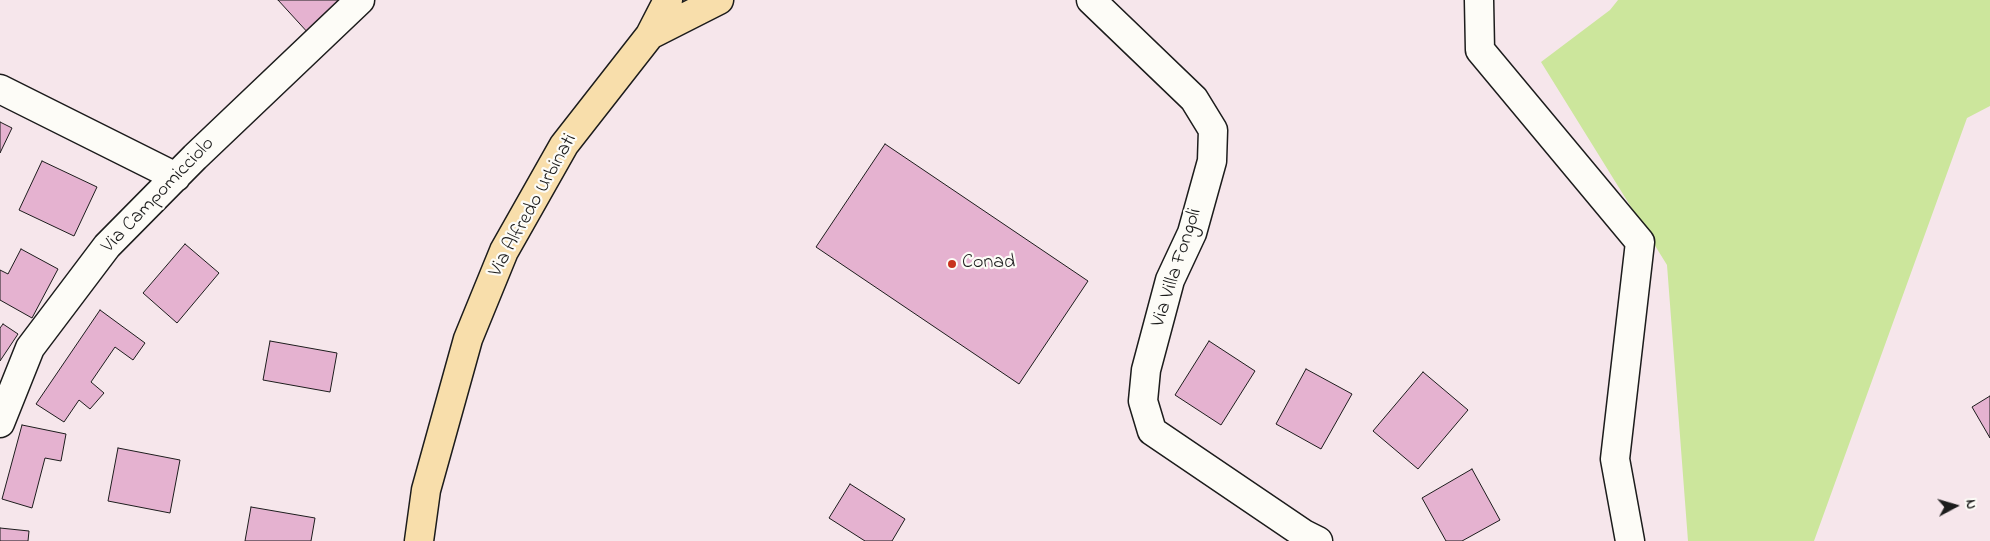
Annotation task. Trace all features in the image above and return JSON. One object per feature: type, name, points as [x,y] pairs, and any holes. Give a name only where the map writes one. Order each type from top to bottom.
[{"type":"main road","name":"Via Alfredo Urbinati","points":[[419,541],[426,490],[468,338],[504,251],[564,145],[650,35],[668,0]]},
{"type":"main road","name":"Via Alfredo Urbinati","points":[[650,35],[719,0]]},
{"type":"street","name":"Via Campomicciolo","points":[[0,423],[30,348],[107,246],[360,0]]},
{"type":"street","name":"Via Villa Fongoli","points":[[1091,0],[1194,99],[1213,130],[1212,161],[1192,232],[1170,280],[1146,370],[1143,401],[1152,431],[1309,538]]},
{"type":"street","points":[[1479,0],[1480,50],[1640,242],[1616,459],[1630,541]]},
{"type":"street","points":[[0,89],[176,177]]},
{"type":"green space","points":[[1618,0],[1990,0],[1990,106],[1967,118],[1814,541],[1688,541],[1667,265],[1541,62],[1610,10]]},
{"type":"building","points":[[278,0],[348,0],[310,35]]},
{"type":"building","points":[[0,122],[12,128],[0,153]]},
{"type":"building","name":"Conad","points":[[885,144],[1088,281],[1019,384],[816,247]]},
{"type":"building","points":[[42,161],[97,187],[74,236],[19,210]]},
{"type":"building","points":[[185,244],[219,273],[177,323],[143,293]]},
{"type":"building","points":[[21,249],[58,269],[32,318],[0,300],[0,270],[8,274]]},
{"type":"building","points":[[100,310],[145,343],[133,360],[115,347],[91,382],[104,393],[90,409],[79,400],[64,422],[36,404]]},
{"type":"building","points":[[3,324],[18,334],[0,361],[0,328]]},
{"type":"building","points":[[270,341],[337,353],[330,392],[263,380]]},
{"type":"building","points":[[1209,341],[1255,371],[1221,425],[1175,395]]},
{"type":"building","points":[[1306,369],[1352,394],[1321,449],[1276,424]]},
{"type":"building","points":[[1423,372],[1468,410],[1418,469],[1373,431]]},
{"type":"building","points":[[1990,396],[1990,438],[1972,407]]},
{"type":"building","points":[[22,425],[66,434],[61,461],[45,458],[32,508],[2,499]]},
{"type":"building","points":[[118,448],[180,460],[170,513],[108,501]]},
{"type":"building","points":[[1472,469],[1500,520],[1462,541],[1446,541],[1422,498]]},
{"type":"building","points":[[850,484],[905,519],[892,541],[865,541],[829,518]]},
{"type":"building","points":[[251,507],[315,518],[311,541],[245,541]]},
{"type":"building","points":[[0,528],[29,531],[28,541],[0,541]]},
{"type":"place","name":"Conad","points":[[952,264]]}]
